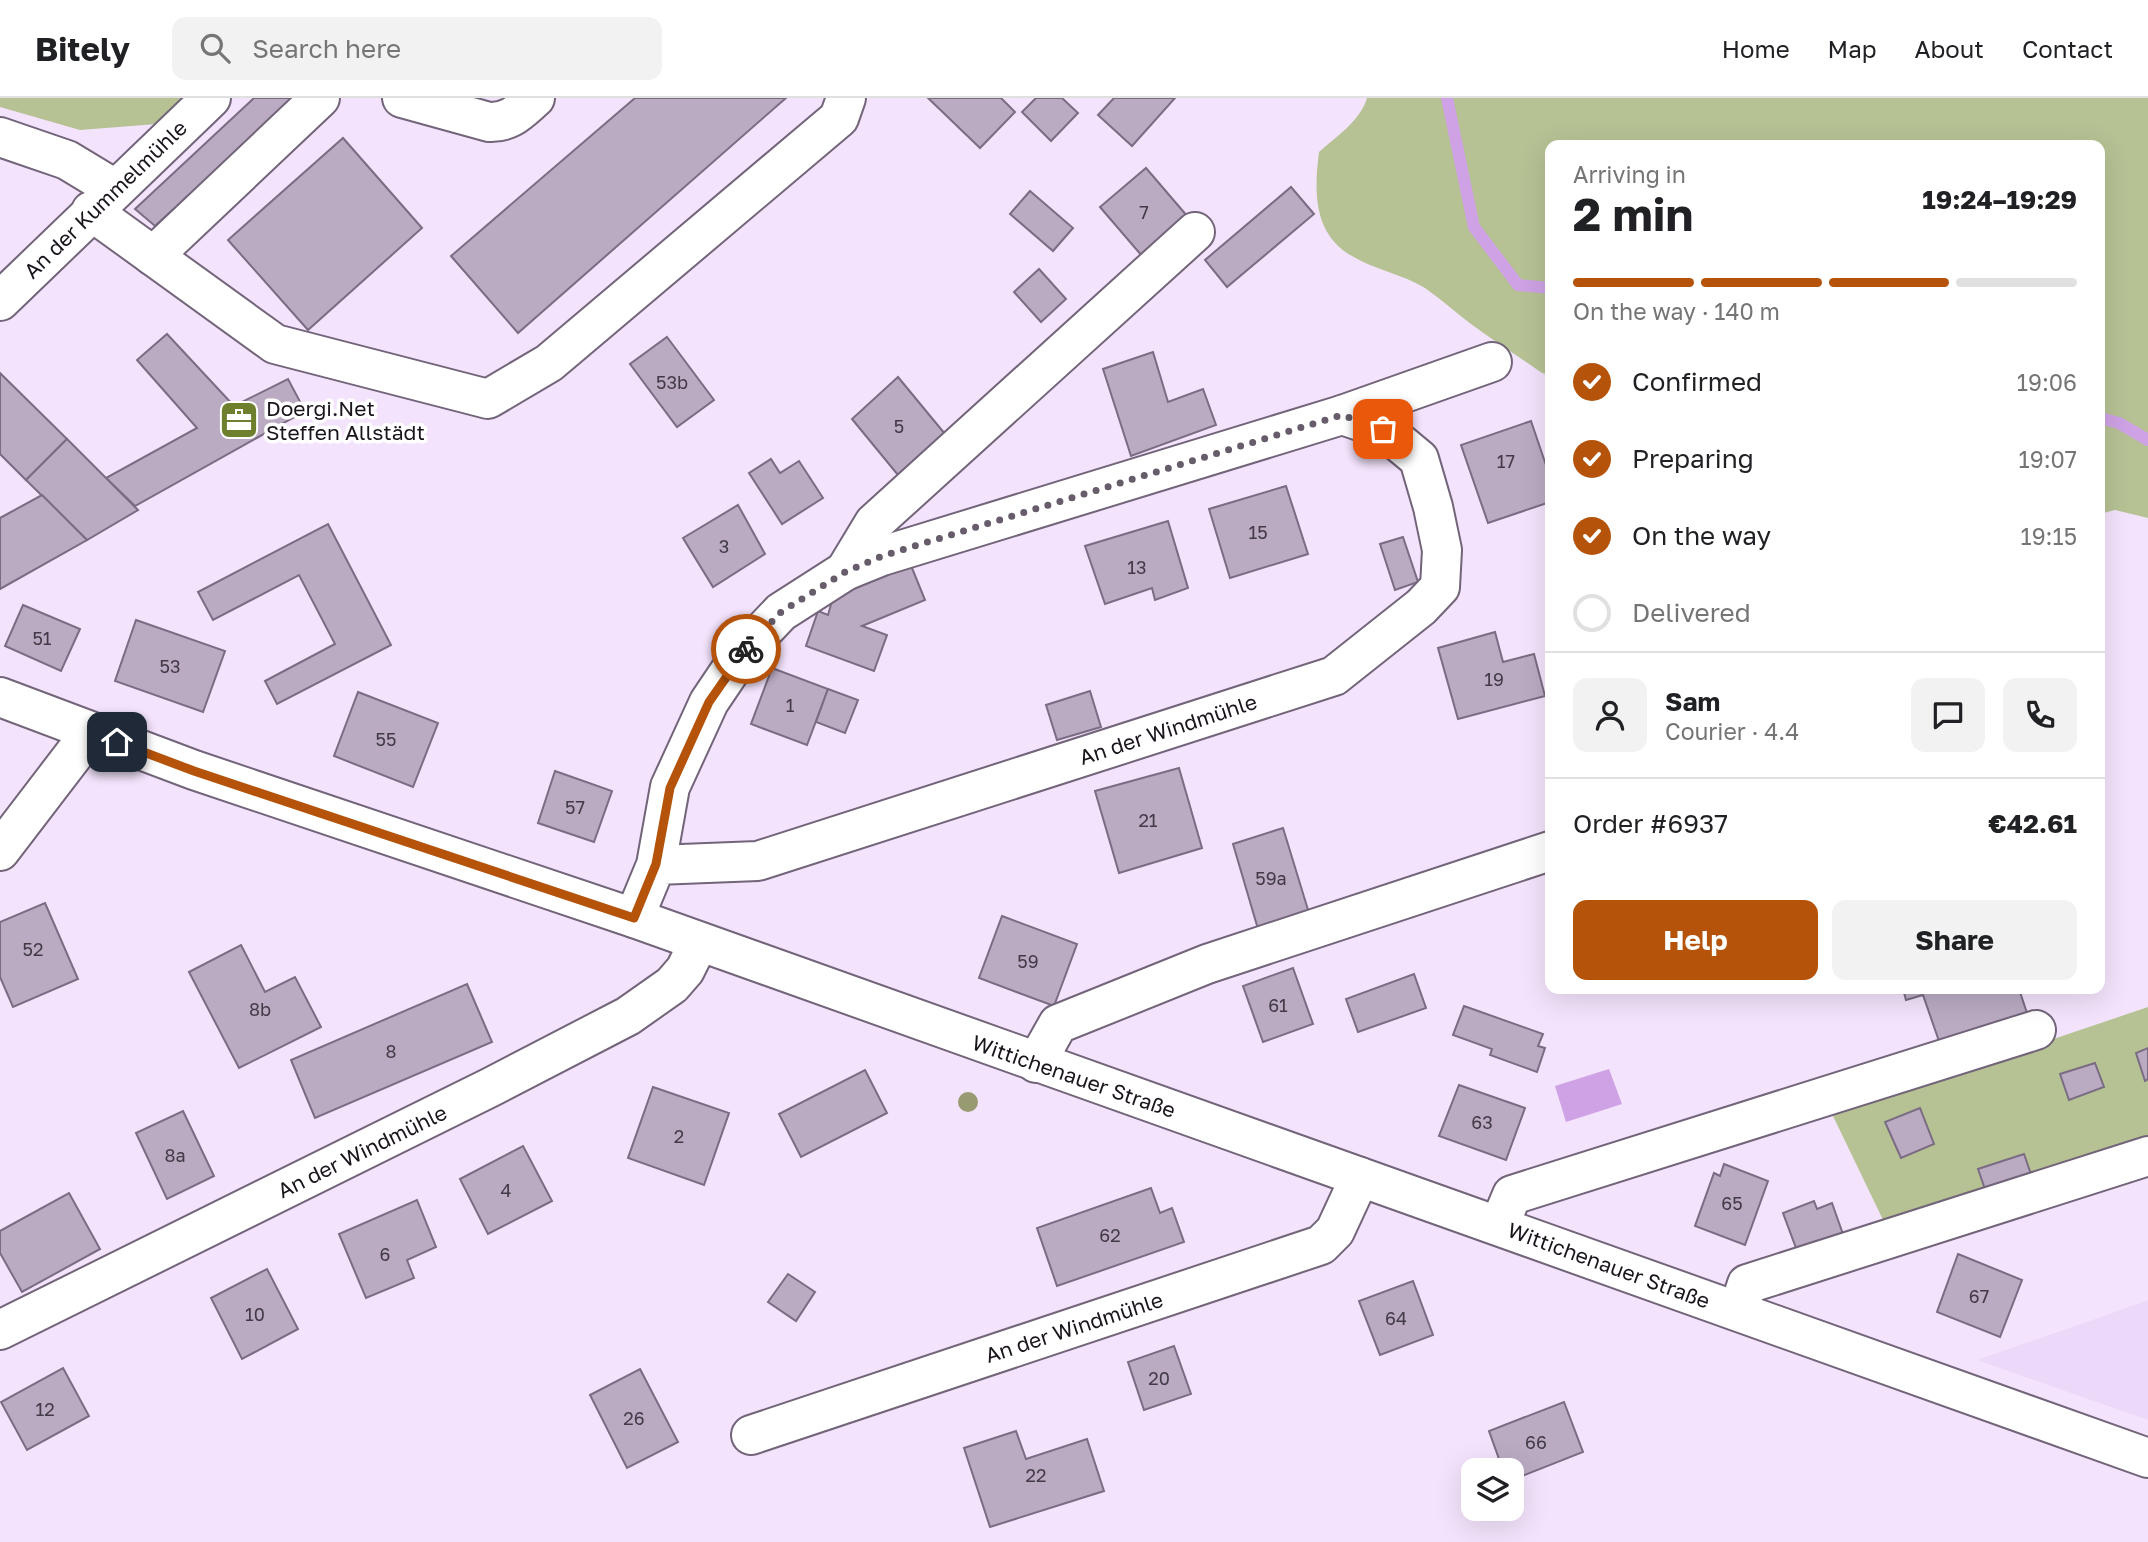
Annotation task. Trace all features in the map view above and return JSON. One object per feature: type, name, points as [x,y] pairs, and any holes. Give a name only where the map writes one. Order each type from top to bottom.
[{"type":"street","name":"An der Kummelmühle","points":[[0,301],[211,98]]},
{"type":"street","points":[[153,256],[320,98]]},
{"type":"street","points":[[402,98],[489,122],[502,123],[511,119],[535,98]]},
{"type":"street","points":[[0,137],[67,160],[153,256],[275,344],[488,399],[549,363],[839,118],[846,98]]},
{"type":"street","points":[[845,572],[874,523],[1195,232]]},
{"type":"street","points":[[634,918],[656,864],[670,788],[709,702],[742,653],[781,612],[845,572],[882,556],[1342,415],[1492,362]]},
{"type":"street","name":"An der Windmühle","points":[[656,864],[758,861],[1334,676],[1421,607],[1440,587],[1442,550],[1419,459],[1383,429],[1342,415]]},
{"type":"street","name":"Wittichenauer Straße","points":[[0,697],[194,771],[634,918],[2148,1458]]},
{"type":"street","points":[[0,851],[91,732]]},
{"type":"street","points":[[1036,1063],[1058,1024],[1207,964],[1545,853]]},
{"type":"street","name":"An der Windmühle","points":[[0,1329],[467,1099],[628,1016],[672,985],[685,970],[699,942]]},
{"type":"street","points":[[1499,1226],[1512,1195],[2036,1030]]},
{"type":"street","points":[[1738,1311],[1747,1284],[2148,1156]]},
{"type":"street","name":"An der Windmühle","points":[[751,1435],[1321,1245],[1335,1231],[1360,1177]]},
{"type":"shaded area","points":[[1609,1069],[1622,1104],[1566,1122],[1555,1086]]},
{"type":"shaded area","points":[[2148,1300],[2148,1420],[1977,1360],[2107,1315]]},
{"type":"green space","points":[[0,98],[181,98],[157,124],[80,130],[0,107]]},
{"type":"green space","points":[[1367,98],[2148,98],[2148,518],[2115,510],[2105,513],[2105,140],[1545,140],[1545,374],[1465,320],[1425,288],[1361,261],[1339,247],[1330,236],[1323,224],[1317,196],[1319,152],[1354,121]]},
{"type":"green space","points":[[2148,1007],[2148,1140],[1886,1226],[1832,1114]]},
{"type":"building","points":[[254,98],[297,98],[155,226],[135,209]]},
{"type":"building","points":[[635,98],[786,98],[518,333],[451,256]]},
{"type":"building","points":[[928,98],[1001,98],[1015,112],[980,148]]},
{"type":"building","points":[[1036,98],[1062,98],[1078,113],[1051,141],[1022,112]]},
{"type":"building","points":[[1114,98],[1175,98],[1132,146],[1098,115]]},
{"type":"building","points":[[343,138],[422,228],[308,330],[228,240]]},
{"type":"building","points":[[1146,168],[1188,217],[1142,256],[1100,207]]},
{"type":"building","points":[[1291,187],[1314,214],[1227,287],[1205,260]]},
{"type":"building","points":[[1030,191],[1073,228],[1053,251],[1010,214]]},
{"type":"building","points":[[1039,269],[1066,299],[1041,322],[1014,292]]},
{"type":"building","name":"Doergi.Net Steffen Allstädt","points":[[167,334],[234,406],[288,379],[305,411],[135,506],[106,478],[197,428],[137,360]]},
{"type":"building","points":[[667,337],[714,400],[677,427],[630,364]]},
{"type":"building","points":[[1153,352],[1168,402],[1203,389],[1216,425],[1131,456],[1103,369]]},
{"type":"building","points":[[0,373],[67,439],[26,480],[0,454]]},
{"type":"building","points":[[898,377],[945,434],[898,475],[852,419]]},
{"type":"building","points":[[1531,421],[1545,462],[1545,504],[1488,523],[1461,445]]},
{"type":"building","points":[[67,439],[138,510],[87,540],[26,480]]},
{"type":"building","points":[[771,459],[780,473],[799,461],[823,498],[782,524],[749,473]]},
{"type":"building","points":[[1286,486],[1308,554],[1230,578],[1209,509]]},
{"type":"building","points":[[42,495],[87,540],[0,589],[0,518]]},
{"type":"building","points":[[738,505],[765,554],[713,587],[683,538]]},
{"type":"building","points":[[1168,521],[1188,588],[1155,600],[1152,588],[1105,604],[1085,546]]},
{"type":"building","points":[[328,524],[391,645],[277,704],[265,681],[335,644],[299,575],[213,620],[198,592]]},
{"type":"building","points":[[1403,537],[1418,582],[1395,590],[1380,544]]},
{"type":"building","points":[[910,563],[925,600],[862,626],[887,635],[874,671],[806,646],[818,611],[828,615],[834,594]]},
{"type":"building","points":[[23,605],[80,629],[61,671],[5,646]]},
{"type":"building","points":[[136,620],[225,651],[203,712],[115,681]]},
{"type":"building","points":[[1495,632],[1503,662],[1534,654],[1545,696],[1458,719],[1438,648]]},
{"type":"building","points":[[772,668],[828,689],[807,745],[751,724]]},
{"type":"building","points":[[828,689],[858,700],[845,733],[816,722]]},
{"type":"building","points":[[1090,691],[1101,727],[1057,740],[1046,705]]},
{"type":"building","points":[[358,692],[438,723],[413,787],[334,756]]},
{"type":"building","points":[[1179,768],[1202,848],[1119,873],[1095,791]]},
{"type":"building","points":[[555,771],[612,791],[594,842],[538,823]]},
{"type":"building","points":[[1283,828],[1309,913],[1258,929],[1233,844]]},
{"type":"building","points":[[45,903],[78,979],[13,1007],[0,977],[0,922]]},
{"type":"building","points":[[1002,916],[1077,944],[1054,1006],[979,978]]},
{"type":"building","points":[[241,945],[265,992],[295,977],[321,1027],[239,1068],[189,972]]},
{"type":"building","points":[[1293,968],[1313,1024],[1263,1042],[1243,986]]},
{"type":"building","points":[[1414,974],[1426,1008],[1358,1032],[1346,999]]},
{"type":"building","points":[[467,984],[492,1042],[315,1118],[291,1060]]},
{"type":"building","points":[[1904,994],[2021,994],[2028,1016],[1940,1044],[1923,995],[1906,1000]]},
{"type":"building","points":[[1464,1006],[1543,1034],[1538,1046],[1545,1048],[1537,1072],[1490,1055],[1492,1049],[1453,1035]]},
{"type":"building","points":[[2148,1048],[2148,1079],[2145,1081],[2136,1053]]},
{"type":"building","points":[[2095,1063],[2104,1087],[2069,1100],[2060,1074]]},
{"type":"building","points":[[865,1070],[887,1113],[801,1157],[779,1114]]},
{"type":"building","points":[[1459,1085],[1525,1108],[1506,1160],[1439,1136]]},
{"type":"building","points":[[653,1087],[729,1113],[704,1185],[628,1158]]},
{"type":"building","points":[[1920,1108],[1934,1144],[1901,1158],[1885,1122]]},
{"type":"building","points":[[183,1111],[214,1176],[167,1199],[136,1133]]},
{"type":"building","points":[[523,1146],[552,1201],[488,1234],[460,1179]]},
{"type":"building","points":[[2024,1154],[2033,1180],[1987,1195],[1978,1169]]},
{"type":"building","points":[[1724,1164],[1768,1181],[1745,1245],[1695,1226],[1714,1173],[1720,1176]]},
{"type":"building","points":[[1151,1188],[1160,1213],[1172,1208],[1184,1242],[1057,1286],[1037,1228]]},
{"type":"building","points":[[69,1193],[100,1249],[22,1292],[0,1253],[0,1231]]},
{"type":"building","points":[[417,1200],[436,1247],[407,1260],[414,1278],[366,1298],[339,1234]]},
{"type":"building","points":[[1814,1201],[1817,1209],[1832,1203],[1845,1240],[1799,1256],[1783,1213]]},
{"type":"building","points":[[1958,1254],[2022,1280],[2000,1337],[1937,1312]]},
{"type":"building","points":[[267,1269],[298,1329],[242,1359],[211,1298]]},
{"type":"building","points":[[788,1274],[815,1292],[796,1321],[768,1302]]},
{"type":"building","points":[[1413,1281],[1433,1335],[1380,1355],[1359,1301]]},
{"type":"building","points":[[1174,1346],[1191,1394],[1144,1410],[1128,1362]]},
{"type":"building","points":[[63,1368],[89,1416],[27,1450],[1,1402]]},
{"type":"building","points":[[640,1369],[678,1442],[627,1468],[590,1395]]},
{"type":"building","points":[[1564,1402],[1583,1452],[1524,1475],[1524,1458],[1499,1458],[1489,1431]]},
{"type":"building","points":[[1016,1431],[1026,1459],[1087,1439],[1104,1491],[990,1527],[964,1448]]},
{"type":"waterway","points":[[1447,98],[1474,227],[1518,285],[1545,288]]},
{"type":"waterway","points":[[2105,419],[2119,423],[2148,440]]},
{"type":"way so far","points":[[746,649],[781,612],[845,572],[882,556],[1342,415],[1383,429]]},
{"type":"place","name":"Doergi.Net Steffen Allstädt","points":[[239,420]]},
{"type":"route","points":[[117,742],[194,771],[634,918],[656,864],[670,788],[709,702],[746,649]]}]
